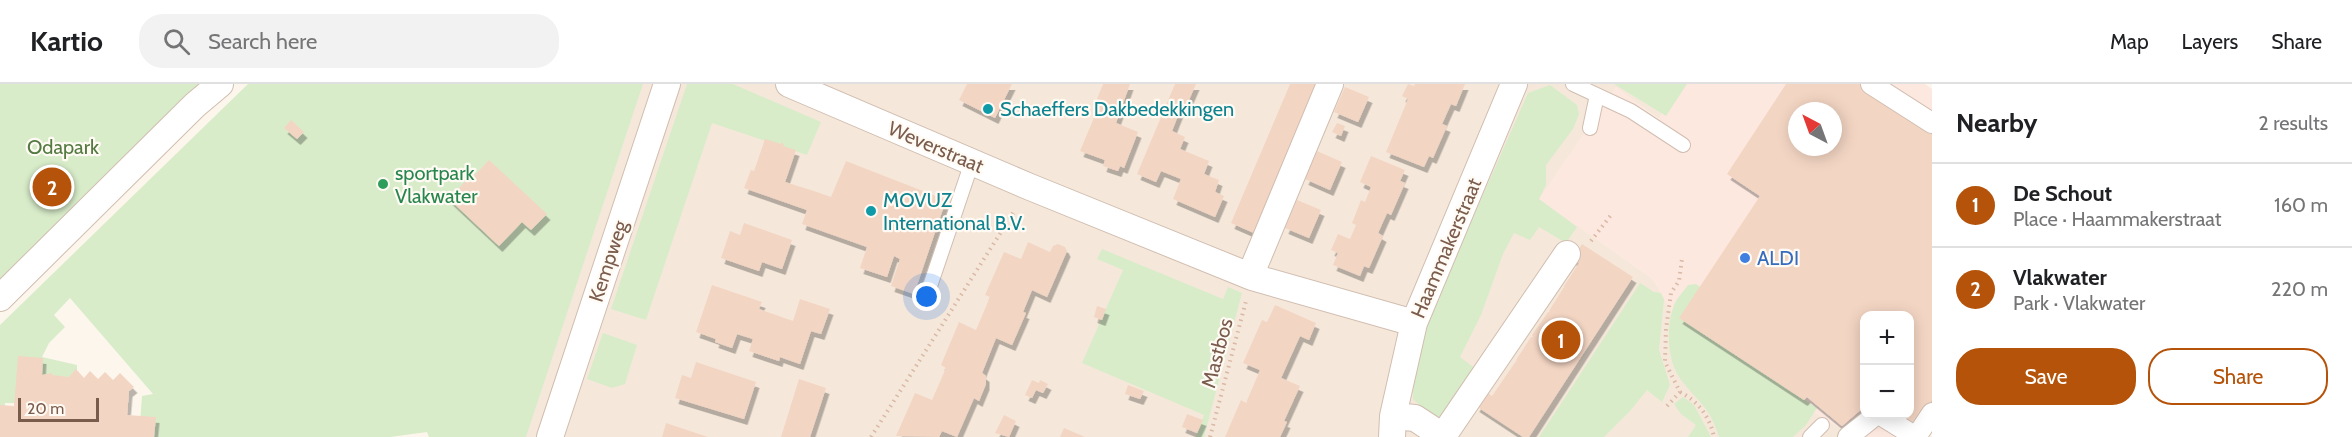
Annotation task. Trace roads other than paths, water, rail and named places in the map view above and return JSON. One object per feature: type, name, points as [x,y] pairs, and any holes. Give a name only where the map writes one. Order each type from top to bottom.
[{"type":"street","points":[[0,298],[195,105],[220,84]]},
{"type":"street","name":"Kempweg","points":[[550,437],[667,84]]},
{"type":"street","name":"Weverstraat","points":[[789,84],[1030,187],[1251,276],[1414,323]]},
{"type":"street","points":[[1251,276],[1330,84]]},
{"type":"street","name":"Haammakerstraat","points":[[1393,427],[1414,323],[1514,84]]},
{"type":"street","points":[[1871,84],[1932,123]]},
{"type":"street","name":"Haammakerstraat","points":[[1393,427],[1416,418],[1444,437],[1576,246]]},
{"type":"street","points":[[1886,419],[1916,437],[1932,413]]},
{"type":"street","points":[[1848,437],[1871,419]]},
{"type":"lane","points":[[1573,84],[1631,111],[1683,145]]},
{"type":"lane","points":[[1590,128],[1597,95]]},
{"type":"lane","points":[[927,295],[972,162]]},
{"type":"lane","points":[[1810,437],[1822,425]]},
{"type":"place","name":"Schaeffers Dakbedekkingen","points":[[988,109]]},
{"type":"place","name":"sportpark Vlakwater","points":[[383,184]]},
{"type":"place","name":"Vlakwater","points":[[52,187]]},
{"type":"place","name":"MOVUZ International B.V.","points":[[871,211]]},
{"type":"place","name":"ALDI","points":[[1745,258]]},
{"type":"place","name":"De Schout","points":[[1561,340]]},
{"type":"park label","name":"Odapark","points":[[63,147]]}]
